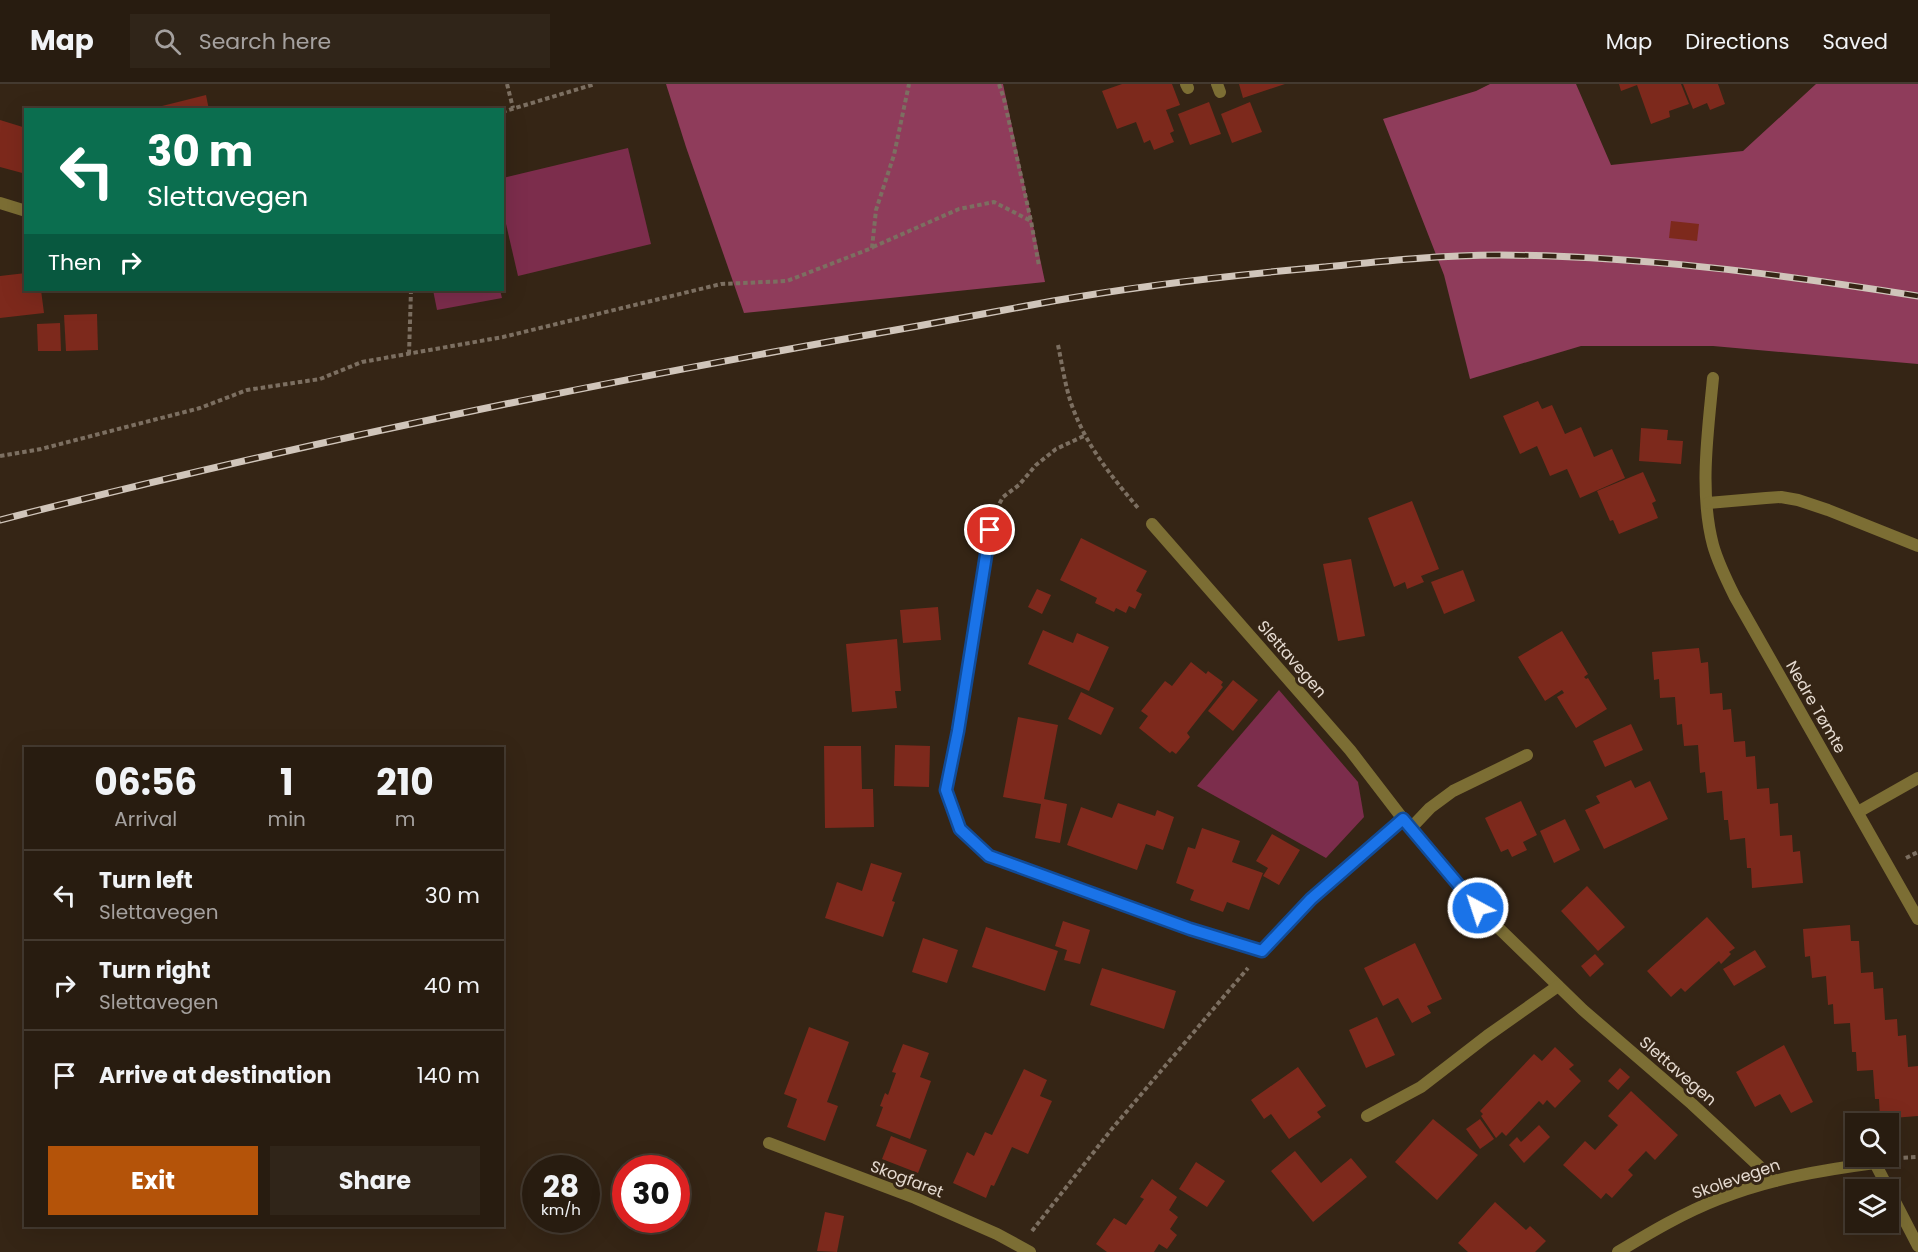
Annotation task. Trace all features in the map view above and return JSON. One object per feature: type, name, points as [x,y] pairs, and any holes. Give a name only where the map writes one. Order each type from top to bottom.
[{"type":"street","points":[[0,203],[24,210]]},
{"type":"street","name":"Nedre Tømte","points":[[1713,378],[1706,463],[1714,548],[1735,597],[1918,919]]},
{"type":"street","points":[[1708,503],[1766,498],[1798,500],[1918,546]]},
{"type":"street","name":"Slettavegen","points":[[1152,524],[1350,750],[1407,824],[1478,908],[1583,1010],[1692,1104],[1774,1181]]},
{"type":"street","points":[[990,530],[958,731],[946,790],[960,829],[989,856],[1190,929],[1262,951],[1311,899],[1407,824],[1453,791],[1527,755]]},
{"type":"street","points":[[1858,812],[1918,778]]},
{"type":"street","points":[[1367,1116],[1421,1087],[1487,1036],[1558,986]]},
{"type":"street","name":"Skogfaret","points":[[769,1143],[915,1198],[1023,1250]]},
{"type":"street","name":"Skolevegen","points":[[1618,1252],[1683,1215],[1720,1198],[1774,1181],[1831,1169],[1875,1163],[1918,1246]]},
{"type":"path","points":[[507,84],[513,108]]},
{"type":"path","points":[[504,111],[595,84]]},
{"type":"path","points":[[872,248],[876,210],[894,155],[909,84]]},
{"type":"path","points":[[999,84],[1031,221],[1039,266]]},
{"type":"path","points":[[0,456],[41,449],[200,408],[247,390],[320,379],[362,362],[503,338],[721,284],[787,281],[872,248],[959,209],[994,202],[1031,221]]},
{"type":"path","points":[[409,354],[411,291]]},
{"type":"path","points":[[1058,345],[1072,404],[1091,447],[1110,476],[1152,524]]},
{"type":"path","points":[[990,530],[1003,497],[1019,485],[1036,465],[1056,449],[1086,435]]},
{"type":"path","points":[[1023,1250],[1111,1130],[1262,951]]},
{"type":"shaded area","points":[[666,84],[1003,84],[1045,282],[744,313]]},
{"type":"shaded area","points":[[1490,84],[1576,84],[1611,165],[1743,151],[1816,84],[1918,84],[1918,364],[1713,346],[1581,346],[1470,379],[1444,275],[1383,119],[1476,91]]},
{"type":"shaded area","points":[[628,148],[651,244],[518,276],[504,215],[504,178]]},
{"type":"shaded area","points":[[433,291],[500,291],[502,298],[437,310]]},
{"type":"shaded area","points":[[1279,690],[1358,782],[1364,817],[1326,858],[1197,786]]},
{"type":"building","points":[[1122,84],[1172,84],[1180,105],[1166,110],[1174,131],[1170,133],[1174,142],[1154,150],[1150,140],[1144,143],[1136,122],[1117,129],[1102,91]]},
{"type":"building","points":[[1239,84],[1285,84],[1243,98]]},
{"type":"building","points":[[1619,84],[1681,84],[1689,104],[1669,111],[1670,117],[1651,124],[1637,85],[1621,91]]},
{"type":"building","points":[[1683,84],[1718,84],[1725,104],[1710,110],[1707,103],[1693,109]]},
{"type":"building","points":[[206,95],[209,108],[162,108],[162,106]]},
{"type":"building","points":[[1209,102],[1221,134],[1190,145],[1178,114]]},
{"type":"building","points":[[1250,102],[1262,132],[1232,143],[1221,114]]},
{"type":"building","points":[[0,120],[24,127],[24,173],[0,167]]},
{"type":"building","points":[[1671,221],[1699,224],[1697,241],[1669,238]]},
{"type":"building","points":[[24,273],[24,291],[41,291],[44,313],[0,318],[0,276]]},
{"type":"building","points":[[97,314],[98,350],[66,351],[64,315]]},
{"type":"building","points":[[60,323],[61,351],[38,351],[37,324]]},
{"type":"building","points":[[1538,401],[1542,409],[1552,405],[1565,434],[1581,427],[1594,457],[1612,449],[1625,478],[1580,498],[1567,469],[1550,476],[1537,446],[1520,454],[1503,416]]},
{"type":"building","points":[[1641,428],[1668,430],[1667,440],[1683,441],[1681,464],[1639,461]]},
{"type":"building","points":[[1643,472],[1656,501],[1652,503],[1658,518],[1619,534],[1613,520],[1610,521],[1597,491]]},
{"type":"building","points":[[1412,501],[1439,569],[1421,576],[1424,582],[1407,589],[1405,582],[1394,587],[1368,518]]},
{"type":"building","points":[[1081,538],[1147,571],[1136,591],[1142,594],[1135,609],[1129,606],[1126,613],[1116,608],[1114,612],[1095,603],[1097,598],[1060,580]]},
{"type":"building","points":[[1351,559],[1365,636],[1338,641],[1323,564]]},
{"type":"building","points":[[1463,570],[1475,601],[1444,614],[1431,582]]},
{"type":"building","points":[[1037,589],[1051,595],[1042,614],[1028,607]]},
{"type":"building","points":[[938,607],[941,640],[903,643],[900,610]]},
{"type":"building","points":[[1043,630],[1073,643],[1077,633],[1109,647],[1089,691],[1028,664]]},
{"type":"building","points":[[1562,631],[1588,674],[1584,677],[1588,678],[1607,709],[1576,728],[1557,697],[1564,693],[1562,690],[1545,701],[1518,657]]},
{"type":"building","points":[[897,639],[901,691],[895,691],[897,708],[852,712],[846,644]]},
{"type":"building","points":[[1699,648],[1701,663],[1708,662],[1710,694],[1722,693],[1723,710],[1731,709],[1734,742],[1745,741],[1746,757],[1755,756],[1757,789],[1769,788],[1770,804],[1778,803],[1780,836],[1792,835],[1793,852],[1800,851],[1803,883],[1752,888],[1751,868],[1747,868],[1745,838],[1730,840],[1728,820],[1724,820],[1722,791],[1707,793],[1705,772],[1700,773],[1698,745],[1684,746],[1682,724],[1677,725],[1675,697],[1660,698],[1659,679],[1654,680],[1652,652]]},
{"type":"building","points":[[1191,662],[1206,674],[1208,671],[1223,682],[1221,685],[1223,687],[1187,733],[1190,737],[1176,754],[1172,751],[1170,753],[1139,728],[1148,716],[1141,711],[1165,681],[1172,686]]},
{"type":"building","points":[[1233,680],[1258,700],[1233,731],[1208,711]]},
{"type":"building","points":[[1081,692],[1114,708],[1101,735],[1068,719]]},
{"type":"building","points":[[1018,717],[1058,725],[1044,799],[1067,804],[1060,843],[1035,838],[1041,804],[1003,797]]},
{"type":"building","points":[[1631,724],[1643,750],[1605,767],[1593,741]]},
{"type":"building","points":[[895,745],[930,746],[929,787],[894,786]]},
{"type":"building","points":[[824,746],[861,746],[862,789],[873,789],[874,827],[825,828]]},
{"type":"building","points":[[1631,780],[1635,788],[1650,781],[1668,819],[1604,849],[1585,810],[1600,803],[1596,796]]},
{"type":"building","points":[[1521,801],[1537,835],[1523,842],[1527,850],[1512,857],[1508,849],[1501,852],[1485,818]]},
{"type":"building","points":[[1118,803],[1155,816],[1157,810],[1174,817],[1163,850],[1146,844],[1137,870],[1067,845],[1081,807],[1112,818]]},
{"type":"building","points":[[1565,819],[1580,850],[1554,863],[1540,831]]},
{"type":"building","points":[[1202,828],[1240,841],[1232,862],[1263,873],[1249,910],[1227,902],[1223,912],[1190,900],[1194,890],[1176,883],[1188,847],[1195,849]]},
{"type":"building","points":[[1272,834],[1300,850],[1279,885],[1263,876],[1268,868],[1256,861]]},
{"type":"building","points":[[871,863],[902,873],[883,937],[825,918],[837,882],[862,891]]},
{"type":"building","points":[[1587,886],[1625,927],[1598,951],[1561,911]]},
{"type":"building","points":[[1707,917],[1735,948],[1729,952],[1731,954],[1721,964],[1719,961],[1685,992],[1681,988],[1671,997],[1647,971]]},
{"type":"building","points":[[1063,921],[1090,930],[1080,964],[1064,960],[1067,950],[1055,946]]},
{"type":"building","points":[[1850,925],[1851,941],[1859,941],[1861,973],[1873,972],[1874,989],[1883,988],[1885,1020],[1897,1019],[1898,1036],[1906,1035],[1908,1067],[1918,1066],[1918,1116],[1899,1118],[1899,1113],[1880,1113],[1879,1099],[1875,1099],[1873,1070],[1857,1071],[1856,1052],[1852,1052],[1850,1023],[1834,1024],[1833,1004],[1828,1005],[1826,976],[1812,978],[1810,956],[1805,957],[1803,929]]},
{"type":"building","points":[[986,927],[1058,951],[1045,991],[972,967]]},
{"type":"building","points":[[923,938],[958,950],[947,983],[912,972]]},
{"type":"building","points":[[1415,943],[1442,999],[1427,1006],[1431,1013],[1412,1023],[1398,998],[1383,1006],[1364,968]]},
{"type":"building","points":[[1755,950],[1766,967],[1734,986],[1723,969]]},
{"type":"building","points":[[1595,954],[1604,964],[1590,977],[1581,966]]},
{"type":"building","points":[[1102,968],[1176,991],[1164,1029],[1090,1005]]},
{"type":"building","points":[[1377,1017],[1395,1055],[1366,1068],[1349,1030]]},
{"type":"building","points":[[809,1027],[849,1042],[827,1102],[838,1106],[825,1141],[787,1127],[797,1099],[784,1094]]},
{"type":"building","points":[[903,1044],[929,1053],[920,1077],[931,1081],[910,1139],[876,1126],[883,1107],[880,1106],[885,1093],[888,1095],[896,1073],[892,1072]]},
{"type":"building","points":[[1784,1045],[1813,1102],[1791,1113],[1780,1094],[1755,1107],[1736,1072]]},
{"type":"building","points":[[1555,1047],[1574,1065],[1569,1069],[1581,1081],[1555,1108],[1547,1100],[1543,1105],[1539,1101],[1506,1136],[1502,1132],[1496,1138],[1480,1111],[1534,1054],[1542,1061]]},
{"type":"building","points":[[1298,1067],[1326,1106],[1317,1112],[1321,1117],[1289,1139],[1271,1114],[1264,1119],[1251,1100]]},
{"type":"building","points":[[1620,1068],[1630,1077],[1618,1090],[1608,1081]]},
{"type":"building","points":[[1024,1069],[1047,1080],[1040,1096],[1052,1101],[1028,1154],[1012,1147],[986,1198],[953,1183],[967,1152],[974,1156],[985,1132],[992,1135]]},
{"type":"building","points":[[1631,1091],[1678,1135],[1655,1160],[1646,1151],[1628,1170],[1633,1175],[1612,1198],[1606,1193],[1601,1199],[1563,1165],[1585,1141],[1595,1150],[1618,1125],[1608,1116]]},
{"type":"building","points":[[1433,1119],[1478,1155],[1437,1200],[1395,1162]]},
{"type":"building","points":[[1480,1119],[1494,1139],[1480,1149],[1466,1129]]},
{"type":"building","points":[[1539,1125],[1550,1137],[1524,1163],[1509,1145],[1517,1137],[1521,1142]]},
{"type":"building","points":[[891,1136],[927,1150],[918,1173],[882,1159]]},
{"type":"building","points":[[1295,1151],[1321,1183],[1351,1158],[1367,1177],[1313,1222],[1271,1171]]},
{"type":"building","points":[[1196,1162],[1225,1181],[1207,1207],[1179,1189]]},
{"type":"building","points":[[1152,1179],[1177,1197],[1169,1210],[1178,1217],[1170,1229],[1177,1235],[1167,1249],[1159,1244],[1154,1252],[1107,1252],[1096,1244],[1114,1218],[1126,1225],[1144,1199],[1140,1197]]},
{"type":"building","points":[[1495,1202],[1526,1230],[1530,1226],[1546,1241],[1535,1252],[1468,1252],[1458,1243]]},
{"type":"building","points":[[825,1212],[844,1216],[837,1252],[817,1251]]},
{"type":"railway","points":[[0,520],[228,464],[457,414],[687,368],[1053,301],[1256,273],[1456,256],[1552,256],[1710,268],[1814,280],[1918,296]]},
{"type":"route","points":[[990,530],[958,731],[946,790],[960,829],[989,856],[1190,929],[1262,951],[1311,899],[1403,819],[1478,908]]}]
